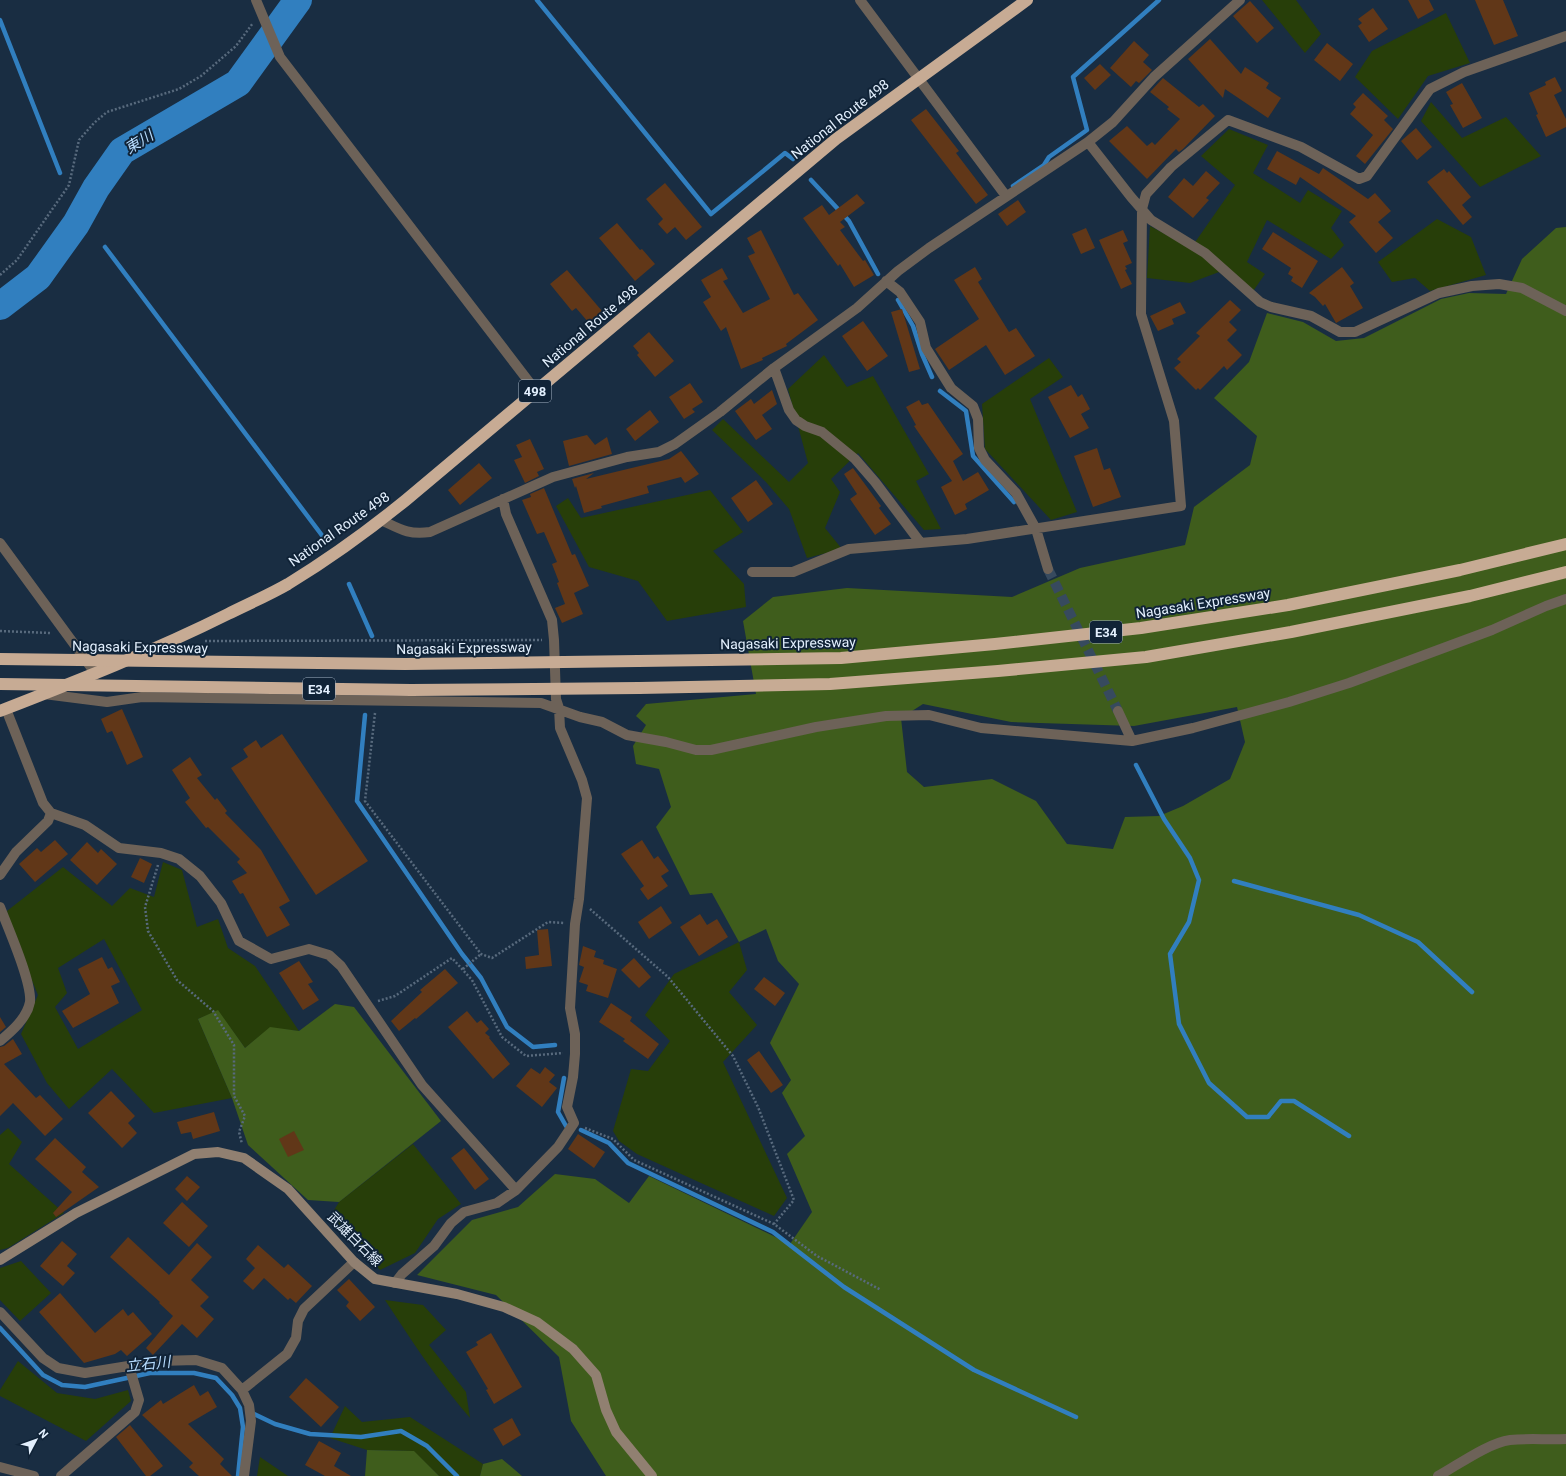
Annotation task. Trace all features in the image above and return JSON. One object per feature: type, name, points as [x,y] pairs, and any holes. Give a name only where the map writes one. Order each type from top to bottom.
[{"type":"highway","name":"National Route 498","points":[[3,710],[96,674],[173,641],[287,584],[335,553],[381,520],[836,139],[1027,0]]},
{"type":"highway","name":"Nagasaki Expressway","points":[[0,659],[405,664],[841,658],[996,644],[1141,628],[1288,605],[1460,570],[1566,544]]},
{"type":"highway","name":"E34","points":[[0,684],[411,690],[639,688],[830,684],[998,672],[1146,657],[1291,632],[1470,596],[1566,572]]},
{"type":"main road","name":"武雄白石線","points":[[0,1260],[76,1213],[194,1154],[218,1152],[244,1158],[288,1189],[354,1262],[375,1279],[457,1294],[504,1308],[537,1322],[573,1349],[596,1375],[606,1410],[616,1432],[652,1476]]},
{"type":"street","points":[[256,0],[280,57],[536,391]]},
{"type":"street","points":[[860,0],[1006,196]]},
{"type":"street","points":[[381,520],[408,532],[418,534],[430,532],[553,476],[627,457],[659,452],[675,444],[720,412],[774,368],[857,308],[886,281],[929,248],[1088,142],[1113,122],[1154,77],[1240,0]]},
{"type":"street","points":[[752,572],[793,572],[849,549],[967,539],[1181,506],[1174,421],[1141,314],[1142,209],[1146,194],[1171,168],[1228,120],[1301,147],[1358,179],[1366,176],[1430,89],[1464,72],[1566,36]]},
{"type":"street","points":[[1088,142],[1151,220],[1205,253],[1260,302],[1271,307],[1311,316],[1340,332],[1355,332],[1439,293],[1472,286],[1499,284],[1522,288],[1566,311]]},
{"type":"street","points":[[886,281],[900,292],[920,322],[926,348],[951,388],[973,406],[978,419],[979,448],[985,460],[1016,493],[1036,529],[1048,569]]},
{"type":"street","points":[[774,368],[790,410],[796,420],[805,426],[822,432],[855,459],[875,482],[920,542]]},
{"type":"street","points":[[396,1283],[402,1274],[434,1246],[451,1223],[464,1212],[497,1202],[516,1190],[558,1147],[574,1123],[567,1107],[573,1077],[575,1054],[575,1034],[570,1008],[575,924],[579,899],[587,798],[582,780],[560,728],[559,708],[556,699],[552,620],[506,514],[503,500]]},
{"type":"street","points":[[0,543],[96,674]]},
{"type":"street","points":[[44,694],[107,702],[142,698],[541,703],[559,708],[580,717],[602,722],[627,735],[666,742],[696,750],[711,750],[816,727],[886,716],[929,715],[981,728],[1132,741],[1193,728],[1334,688],[1492,630],[1546,606],[1566,599]]},
{"type":"street","points":[[3,710],[43,803],[52,813],[85,825],[119,848],[161,853],[179,859],[200,876],[221,903],[239,941],[271,960],[309,949],[329,955],[341,966],[422,1084],[516,1190]]},
{"type":"street","points":[[1118,711],[1132,741]]},
{"type":"street","points":[[0,876],[16,852],[48,821],[52,813]]},
{"type":"street","points":[[0,907],[29,986],[30,1002],[26,1012],[15,1028],[0,1040]]},
{"type":"street","points":[[242,1390],[287,1354],[296,1338],[298,1321],[304,1309],[354,1262]]},
{"type":"street","points":[[0,1312],[43,1358],[58,1368],[85,1373],[159,1361],[196,1360],[222,1368],[242,1390],[249,1405],[251,1421],[244,1476]]},
{"type":"street","points":[[61,1476],[135,1412],[139,1400],[129,1366]]},
{"type":"street","points":[[1438,1476],[1484,1450],[1508,1440],[1533,1438],[1566,1439]]},
{"type":"street","points":[[0,1467],[34,1476]]},
{"type":"path","points":[[0,275],[18,260],[69,185],[79,140],[94,123],[107,112],[179,89],[201,76],[236,46],[261,12]]},
{"type":"path","points":[[0,631],[66,633]]},
{"type":"path","points":[[205,641],[554,640]]},
{"type":"path","points":[[376,701],[365,801],[481,954],[492,958],[548,922],[575,924]]},
{"type":"path","points":[[161,853],[146,907],[148,931],[177,980],[213,1011],[234,1045],[234,1096],[245,1116],[239,1132],[244,1158]]},
{"type":"path","points":[[579,899],[668,977],[733,1056],[758,1108],[794,1200],[774,1224]]},
{"type":"path","points":[[463,969],[481,954]]},
{"type":"path","points":[[366,1004],[395,996],[452,958],[472,980],[502,1037],[526,1056],[553,1053],[575,1054]]},
{"type":"path","points":[[574,1123],[612,1139],[634,1160],[774,1224],[817,1256],[881,1290]]},
{"type":"green space","points":[[1262,0],[1296,0],[1321,34],[1305,53]]},
{"type":"green space","points":[[1446,13],[1470,63],[1428,76],[1398,119],[1355,77],[1372,51]]},
{"type":"green space","points":[[1431,102],[1462,138],[1506,117],[1541,156],[1480,187],[1421,121]]},
{"type":"green space","points":[[1229,129],[1268,145],[1253,173],[1300,203],[1308,190],[1342,211],[1331,228],[1344,245],[1331,259],[1267,220],[1247,262],[1265,274],[1249,297],[1219,272],[1190,283],[1147,278],[1150,226],[1191,248],[1235,185],[1201,156]]},
{"type":"green space","points":[[1437,219],[1471,237],[1486,275],[1430,291],[1415,278],[1392,282],[1378,262]]},
{"type":"green space","points":[[1566,227],[1566,1476],[606,1476],[571,1421],[559,1357],[496,1295],[417,1275],[472,1220],[518,1207],[555,1174],[595,1179],[629,1203],[649,1176],[790,1244],[812,1212],[787,1154],[805,1136],[782,1093],[791,1080],[770,1043],[799,984],[778,961],[766,929],[739,942],[712,893],[690,895],[656,827],[671,807],[659,769],[636,764],[633,746],[646,725],[636,716],[646,704],[756,694],[743,621],[773,597],[847,588],[1012,597],[1080,568],[1185,545],[1194,507],[1250,465],[1257,436],[1214,398],[1249,362],[1267,313],[1303,322],[1336,341],[1364,338],[1441,299],[1469,293],[1506,294],[1522,259],[1556,228]],"holes":[[[923,704],[1011,722],[1134,726],[1237,707],[1245,742],[1230,779],[1183,806],[1159,816],[1125,817],[1113,849],[1067,844],[1036,801],[992,779],[924,787],[907,772],[901,718]]]},
{"type":"green space","points":[[824,355],[847,387],[873,376],[929,474],[916,481],[941,529],[924,530],[858,453],[831,479],[840,492],[825,528],[842,549],[807,558],[789,509],[766,482],[712,430],[723,419],[789,482],[808,463],[788,389]]},
{"type":"green space","points":[[1049,358],[1063,377],[1030,399],[1077,512],[1051,520],[985,449],[982,404]]},
{"type":"green space","points":[[710,490],[743,532],[713,551],[744,584],[746,607],[667,621],[638,581],[589,567],[556,506],[568,498],[581,518]]},
{"type":"green space","points":[[163,862],[182,870],[197,927],[218,919],[228,948],[255,966],[299,1031],[270,1028],[245,1048],[218,1011],[198,1019],[232,1098],[154,1113],[112,1069],[69,1109],[47,1083],[21,1034],[38,995],[11,930],[7,911],[63,867],[112,906],[130,888],[154,897]],"holes":[[[104,939],[142,1010],[78,1049],[55,1007],[67,993],[58,968]]]},
{"type":"green space","points":[[739,942],[747,970],[729,992],[757,1025],[723,1062],[787,1198],[774,1216],[637,1154],[619,1141],[613,1131],[631,1069],[648,1071],[670,1041],[645,1015],[674,974]]},
{"type":"green space","points":[[335,1004],[354,1007],[441,1121],[339,1202],[308,1200],[248,1145],[232,1098],[198,1019],[218,1010],[245,1048],[270,1027],[299,1031]]},
{"type":"green space","points":[[8,1128],[22,1142],[9,1164],[64,1213],[8,1248],[0,1250],[0,1135]]},
{"type":"green space","points":[[413,1144],[461,1204],[438,1219],[415,1253],[380,1270],[330,1217],[339,1202]]},
{"type":"green space","points":[[21,1261],[51,1293],[20,1321],[0,1300],[0,1268]]},
{"type":"green space","points":[[385,1300],[423,1305],[446,1330],[429,1345],[466,1392],[470,1418],[436,1375]]},
{"type":"green space","points":[[18,1361],[57,1393],[95,1399],[128,1390],[131,1401],[86,1441],[0,1396],[0,1390]]},
{"type":"green space","points":[[345,1406],[362,1422],[410,1417],[483,1464],[480,1476],[439,1476],[413,1451],[367,1450],[330,1438]]},
{"type":"green space","points":[[367,1450],[414,1451],[439,1476],[365,1476]]},
{"type":"green space","points":[[260,1457],[288,1476],[257,1476]]},
{"type":"green space","points":[[502,1459],[522,1476],[480,1476],[483,1464]]},
{"type":"building","points":[[1408,0],[1429,0],[1434,10],[1418,19]]},
{"type":"building","points":[[1475,0],[1503,0],[1518,36],[1494,45]]},
{"type":"building","points":[[1250,1],[1274,28],[1257,43],[1233,16]]},
{"type":"building","points":[[1373,8],[1388,29],[1369,42],[1358,26],[1362,23],[1358,19]]},
{"type":"building","points":[[1210,39],[1241,74],[1245,67],[1269,83],[1266,88],[1281,98],[1268,118],[1225,89],[1223,98],[1188,59]]},
{"type":"building","points":[[1134,41],[1149,55],[1143,62],[1152,70],[1139,83],[1136,81],[1131,87],[1110,68]]},
{"type":"building","points":[[1327,43],[1353,64],[1340,81],[1314,60]]},
{"type":"building","points":[[1100,64],[1111,75],[1095,90],[1084,78]]},
{"type":"building","points":[[1555,77],[1562,91],[1554,95],[1566,119],[1566,127],[1546,137],[1536,115],[1538,114],[1529,93],[1546,85],[1545,82]]},
{"type":"building","points":[[1163,78],[1199,107],[1203,104],[1215,116],[1183,149],[1179,152],[1176,149],[1147,179],[1109,141],[1127,126],[1147,146],[1152,142],[1155,145],[1180,119],[1167,109],[1169,107],[1150,92]]},
{"type":"building","points":[[1462,83],[1482,118],[1463,128],[1450,105],[1453,104],[1446,92]]},
{"type":"building","points":[[1363,93],[1388,116],[1384,120],[1393,129],[1365,164],[1356,156],[1373,135],[1350,114],[1356,107],[1353,104]]},
{"type":"building","points":[[926,109],[959,151],[956,153],[988,195],[976,204],[911,120]]},
{"type":"building","points":[[1416,128],[1432,147],[1417,160],[1401,141]]},
{"type":"building","points":[[1277,151],[1319,174],[1323,168],[1368,199],[1375,193],[1391,211],[1378,222],[1393,238],[1376,253],[1349,222],[1356,216],[1300,177],[1296,185],[1267,169]]},
{"type":"building","points":[[1444,169],[1447,173],[1449,171],[1471,197],[1462,205],[1472,217],[1463,225],[1427,182]]},
{"type":"building","points":[[1206,171],[1220,183],[1206,198],[1209,200],[1193,218],[1168,197],[1184,178],[1193,186]]},
{"type":"building","points":[[665,183],[702,227],[686,240],[675,227],[667,234],[658,224],[663,219],[646,199]]},
{"type":"building","points":[[857,194],[865,203],[840,222],[845,227],[840,230],[863,261],[865,260],[874,275],[854,287],[840,264],[838,266],[803,218],[822,205],[829,215]]},
{"type":"building","points":[[1018,200],[1026,212],[1007,226],[998,214]]},
{"type":"building","points":[[617,223],[640,250],[642,249],[655,264],[635,281],[599,238]]},
{"type":"building","points":[[1086,228],[1095,248],[1081,254],[1072,234]]},
{"type":"building","points":[[761,230],[794,295],[798,293],[818,320],[786,344],[787,346],[762,358],[763,360],[741,369],[726,327],[721,331],[703,302],[711,297],[701,280],[722,268],[728,279],[723,281],[743,313],[770,299],[748,256],[755,253],[747,238]]},
{"type":"building","points":[[1123,230],[1128,241],[1123,243],[1132,263],[1125,266],[1127,269],[1125,270],[1132,284],[1121,289],[1099,240]]},
{"type":"building","points":[[1273,232],[1318,261],[1302,288],[1291,281],[1293,277],[1288,274],[1291,268],[1262,249]]},
{"type":"building","points":[[975,267],[982,279],[978,282],[1009,332],[1016,328],[1035,356],[1005,375],[986,345],[949,370],[935,349],[979,319],[954,280]]},
{"type":"building","points":[[1342,267],[1354,283],[1350,286],[1363,308],[1336,323],[1325,304],[1323,306],[1309,293]]},
{"type":"building","points":[[567,270],[602,311],[589,323],[576,308],[572,311],[550,284]]},
{"type":"building","points":[[1230,300],[1241,310],[1229,322],[1237,330],[1227,340],[1242,355],[1227,370],[1224,366],[1200,390],[1198,388],[1196,390],[1174,368],[1181,362],[1177,359],[1200,336],[1196,333]]},
{"type":"building","points":[[1180,302],[1186,313],[1172,319],[1174,324],[1158,331],[1150,316]]},
{"type":"building","points":[[902,309],[920,369],[909,372],[891,312]]},
{"type":"building","points":[[863,321],[888,356],[867,371],[842,336]]},
{"type":"building","points":[[649,332],[674,361],[655,377],[637,355],[639,353],[633,346]]},
{"type":"building","points":[[690,383],[703,402],[692,409],[695,412],[684,419],[669,397]]},
{"type":"building","points":[[1071,385],[1078,397],[1082,394],[1090,409],[1081,414],[1089,428],[1070,438],[1048,397]]},
{"type":"building","points":[[772,390],[777,404],[762,415],[772,429],[756,440],[735,411],[751,399],[754,404]]},
{"type":"building","points":[[919,400],[922,405],[928,403],[963,454],[953,461],[963,481],[978,472],[989,490],[965,504],[967,509],[955,515],[941,487],[952,481],[914,426],[916,425],[906,407]]},
{"type":"building","points":[[650,410],[659,422],[635,441],[626,429]]},
{"type":"building","points":[[587,435],[595,445],[607,437],[612,454],[569,466],[563,441]]},
{"type":"building","points":[[530,439],[544,469],[537,472],[539,476],[525,483],[514,460],[522,457],[516,445]]},
{"type":"building","points":[[1097,448],[1104,470],[1110,468],[1121,497],[1093,507],[1074,456]]},
{"type":"building","points":[[681,451],[699,474],[685,483],[681,477],[647,486],[649,493],[601,506],[602,508],[584,513],[576,486],[575,488],[572,479],[594,473],[586,479],[669,459]]},
{"type":"building","points":[[479,463],[492,478],[460,505],[448,490]]},
{"type":"building","points":[[853,468],[881,506],[879,508],[891,524],[875,535],[850,499],[857,494],[844,474]]},
{"type":"building","points":[[756,480],[773,504],[748,522],[731,498]]},
{"type":"building","points":[[544,488],[572,555],[575,554],[589,586],[574,593],[583,614],[562,623],[555,608],[565,604],[552,564],[557,562],[544,532],[537,534],[522,500],[531,497],[530,494]]},
{"type":"building","points":[[122,709],[143,757],[127,765],[112,731],[107,733],[101,719]]},
{"type":"building","points":[[282,734],[368,861],[316,895],[231,768],[248,757],[243,749],[256,740],[261,748]]},
{"type":"building","points":[[190,757],[202,775],[197,778],[215,800],[217,798],[227,811],[225,813],[261,850],[290,901],[279,907],[290,925],[267,937],[243,893],[240,894],[232,881],[247,873],[237,862],[240,859],[208,827],[206,828],[185,802],[190,798],[172,770]]},
{"type":"building","points":[[55,840],[68,854],[35,882],[19,864],[37,848],[41,852]]},
{"type":"building","points":[[642,840],[654,859],[658,856],[669,871],[661,876],[668,886],[648,900],[640,889],[644,886],[621,854]]},
{"type":"building","points":[[87,842],[98,853],[101,849],[117,864],[97,885],[70,860]]},
{"type":"building","points":[[140,858],[152,864],[144,883],[131,877]]},
{"type":"building","points":[[661,906],[672,923],[649,939],[638,922]]},
{"type":"building","points":[[700,914],[707,925],[717,919],[728,937],[699,956],[680,927]]},
{"type":"building","points":[[548,929],[552,966],[526,969],[525,957],[539,955],[537,930]]},
{"type":"building","points":[[583,946],[596,951],[594,957],[604,960],[603,964],[617,969],[608,998],[586,991],[588,985],[579,982],[584,967],[579,965]]},
{"type":"building","points":[[102,957],[108,969],[112,967],[120,982],[111,986],[119,1003],[73,1028],[62,1011],[90,994],[78,969]]},
{"type":"building","points":[[634,958],[651,977],[639,988],[621,970]]},
{"type":"building","points":[[299,961],[313,982],[308,984],[319,1000],[303,1010],[279,973]]},
{"type":"building","points":[[445,969],[458,983],[416,1019],[415,1018],[399,1031],[391,1021],[422,992],[420,990]]},
{"type":"building","points":[[764,977],[785,993],[775,1006],[754,989]]},
{"type":"building","points":[[611,1003],[632,1017],[630,1021],[659,1044],[648,1059],[623,1041],[625,1039],[599,1022]]},
{"type":"building","points":[[467,1011],[477,1023],[481,1020],[489,1029],[485,1033],[490,1037],[489,1038],[510,1064],[493,1079],[448,1027]]},
{"type":"building","points":[[0,1017],[6,1027],[0,1032]]},
{"type":"building","points":[[13,1039],[22,1054],[4,1064],[36,1098],[40,1095],[63,1119],[45,1136],[13,1103],[0,1116],[0,1047],[4,1046]]},
{"type":"building","points":[[759,1051],[783,1085],[771,1093],[747,1060]]},
{"type":"building","points":[[545,1067],[555,1075],[549,1082],[557,1088],[542,1107],[516,1086],[531,1068],[540,1074]]},
{"type":"building","points":[[111,1091],[135,1116],[128,1123],[137,1133],[122,1148],[88,1113]]},
{"type":"building","points":[[214,1112],[220,1131],[193,1139],[191,1132],[181,1134],[177,1122]]},
{"type":"building","points":[[294,1131],[304,1150],[288,1157],[279,1139]]},
{"type":"building","points":[[578,1134],[605,1152],[594,1168],[568,1149]]},
{"type":"building","points":[[55,1138],[86,1167],[82,1172],[99,1187],[56,1217],[53,1213],[72,1192],[35,1159]]},
{"type":"building","points":[[464,1148],[489,1179],[475,1190],[451,1158]]},
{"type":"building","points":[[187,1176],[200,1187],[187,1201],[175,1189]]},
{"type":"building","points":[[182,1202],[208,1226],[189,1247],[163,1223]]},
{"type":"building","points":[[128,1237],[169,1275],[197,1243],[212,1257],[191,1280],[209,1297],[200,1306],[214,1319],[197,1338],[182,1324],[153,1355],[146,1348],[173,1316],[159,1303],[160,1302],[110,1257]]},
{"type":"building","points":[[62,1241],[77,1254],[67,1266],[75,1273],[63,1286],[40,1266]]},
{"type":"building","points":[[258,1245],[284,1268],[288,1264],[312,1286],[296,1303],[290,1298],[288,1300],[264,1278],[253,1290],[243,1281],[255,1268],[246,1259]]},
{"type":"building","points":[[349,1279],[375,1307],[360,1321],[346,1306],[349,1302],[337,1290]]},
{"type":"building","points":[[60,1293],[95,1333],[123,1309],[128,1316],[133,1312],[152,1334],[127,1356],[121,1350],[115,1354],[84,1363],[39,1312]]},
{"type":"building","points":[[491,1333],[522,1387],[494,1404],[486,1390],[488,1389],[466,1352],[478,1345],[476,1342]]},
{"type":"building","points":[[306,1378],[339,1407],[321,1427],[289,1397]]},
{"type":"building","points":[[194,1385],[200,1396],[208,1391],[217,1407],[188,1424],[224,1459],[220,1464],[232,1476],[199,1476],[189,1467],[193,1463],[142,1415],[161,1400],[163,1404]]},
{"type":"building","points":[[512,1418],[521,1435],[503,1446],[493,1429]]},
{"type":"building","points":[[130,1425],[163,1466],[150,1476],[146,1476],[116,1437]]},
{"type":"building","points":[[319,1441],[341,1453],[334,1466],[351,1476],[325,1476],[305,1465]]},
{"type":"waterway","name":"東川","points":[[0,306],[38,277],[76,224],[96,188],[122,151],[238,83],[298,0]]},
{"type":"waterway","points":[[537,0],[711,214],[785,153],[793,159]]},
{"type":"waterway","points":[[1013,186],[1044,165],[1049,157],[1087,130],[1073,77],[1159,0]]},
{"type":"waterway","points":[[0,20],[60,173]]},
{"type":"waterway","points":[[811,180],[849,221],[878,274]]},
{"type":"waterway","points":[[105,247],[327,542]]},
{"type":"waterway","points":[[898,300],[913,326],[922,354],[932,377]]},
{"type":"waterway","points":[[940,391],[966,411],[973,456],[1014,502]]},
{"type":"waterway","points":[[349,584],[372,636]]},
{"type":"waterway","points":[[365,715],[357,801],[462,954],[481,978],[507,1027],[533,1047],[555,1045]]},
{"type":"waterway","points":[[1136,765],[1164,819],[1190,858],[1199,880],[1189,922],[1170,954],[1179,1024],[1209,1083],[1247,1117],[1268,1117],[1281,1101],[1294,1101],[1349,1136]]},
{"type":"waterway","points":[[1234,881],[1359,915],[1418,942],[1472,992]]},
{"type":"waterway","points":[[564,1078],[558,1112],[566,1126]]},
{"type":"waterway","points":[[581,1130],[609,1143],[628,1163],[773,1232],[844,1287],[974,1370],[1076,1417]]},
{"type":"waterway","name":"立石川","points":[[0,1328],[43,1375],[62,1385],[85,1387],[150,1373],[194,1373],[216,1378],[232,1395],[240,1408],[243,1427],[238,1476]]},
{"type":"waterway","points":[[250,1412],[275,1424],[310,1434],[361,1437],[401,1431],[427,1446],[457,1476]]},
{"type":"tunnel","points":[[1048,569],[1118,711]]}]
